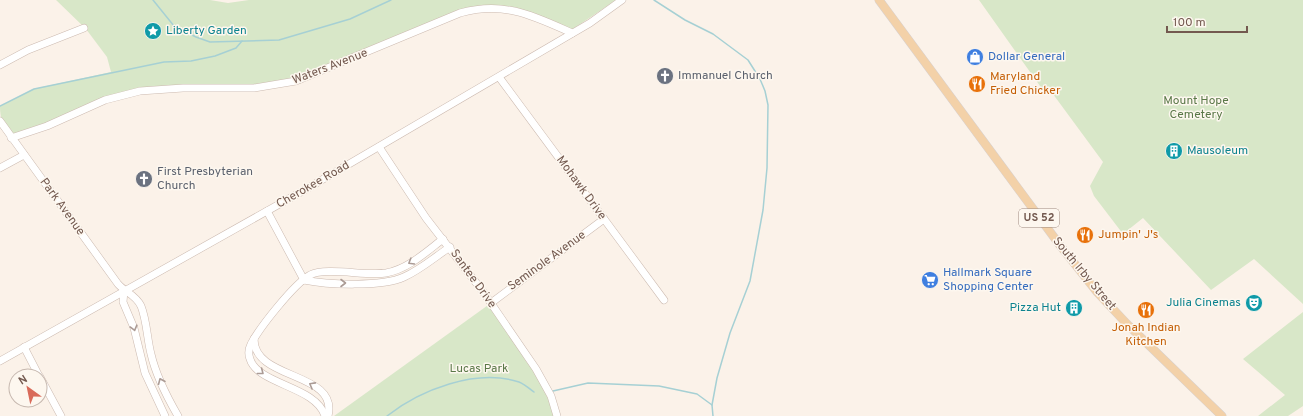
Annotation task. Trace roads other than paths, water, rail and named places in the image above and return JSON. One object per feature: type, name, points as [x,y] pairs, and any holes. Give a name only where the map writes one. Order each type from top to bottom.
[{"type":"main road","name":"South Irby Street","points":[[879,0],[1059,244],[1097,292],[1127,324],[1222,416]]},
{"type":"street","name":"Cherokee Road","points":[[0,361],[379,147],[572,33],[622,0]]},
{"type":"street","name":"Waters Avenue","points":[[11,138],[47,126],[106,100],[140,91],[179,88],[254,88],[296,81],[460,13],[484,8],[521,11],[572,33]]},
{"type":"street","points":[[0,65],[28,50],[84,28]]},
{"type":"street","name":"Mohawk Drive","points":[[499,77],[664,300]]},
{"type":"street","name":"Park Avenue","points":[[0,121],[124,291],[134,295],[141,307],[156,370],[178,416]]},
{"type":"street","name":"Santee Drive","points":[[379,147],[426,218],[450,247],[491,303],[544,382],[557,416]]},
{"type":"street","points":[[0,168],[24,155]]},
{"type":"street","points":[[267,211],[304,280],[317,283],[389,282],[413,272],[450,247]]},
{"type":"street","name":"Seminole Avenue","points":[[491,303],[604,219]]},
{"type":"street","points":[[326,416],[322,408],[314,400],[263,374],[253,365],[250,361],[249,350],[254,339],[277,309],[310,275],[324,272],[371,274],[396,270],[414,261],[443,239]]},
{"type":"street","name":"Park Avenue","points":[[124,291],[124,302],[134,328],[145,373],[165,416]]},
{"type":"street","points":[[254,339],[256,351],[267,364],[320,390],[330,408],[326,416]]},
{"type":"street","points":[[24,347],[35,368]]},
{"type":"street","points":[[48,392],[61,416]]},
{"type":"waterway","points":[[153,0],[174,26],[210,42],[279,40],[350,19],[391,0]]},
{"type":"waterway","points":[[654,0],[685,20],[713,34],[748,60],[760,79],[765,91],[768,105],[767,168],[763,210],[750,281],[730,333],[717,378],[712,405],[713,416]]},
{"type":"waterway","points":[[0,106],[34,89],[164,62],[191,61],[215,56],[236,48],[242,41]]},
{"type":"waterway","points":[[387,416],[400,406],[432,390],[467,380],[502,378],[519,382],[534,392]]},
{"type":"waterway","points":[[553,391],[588,383],[659,386],[697,394],[712,405]]},
{"type":"place","name":"Liberty Garden","points":[[153,31]]},
{"type":"place","name":"Dollar General","points":[[975,57]]},
{"type":"place","name":"Immanuel Church","points":[[665,76]]},
{"type":"place","name":"Maryland Fried Chicker","points":[[977,84]]},
{"type":"place","name":"Mausoleum","points":[[1174,151]]},
{"type":"place","name":"First Presbyterian Church","points":[[144,179]]},
{"type":"place","name":"Jumpin' J's","points":[[1085,235]]},
{"type":"place","name":"Hallmark Square Shopping Center","points":[[930,280]]},
{"type":"place","name":"Julia Cinemas","points":[[1254,303]]},
{"type":"place","name":"Pizza Hut","points":[[1074,308]]},
{"type":"place","name":"Jonah Indian Kitchen","points":[[1146,310]]},
{"type":"park label","name":"Mount Hope Cemetery","points":[[1196,108]]},
{"type":"park label","name":"Lucas Park","points":[[479,369]]}]
